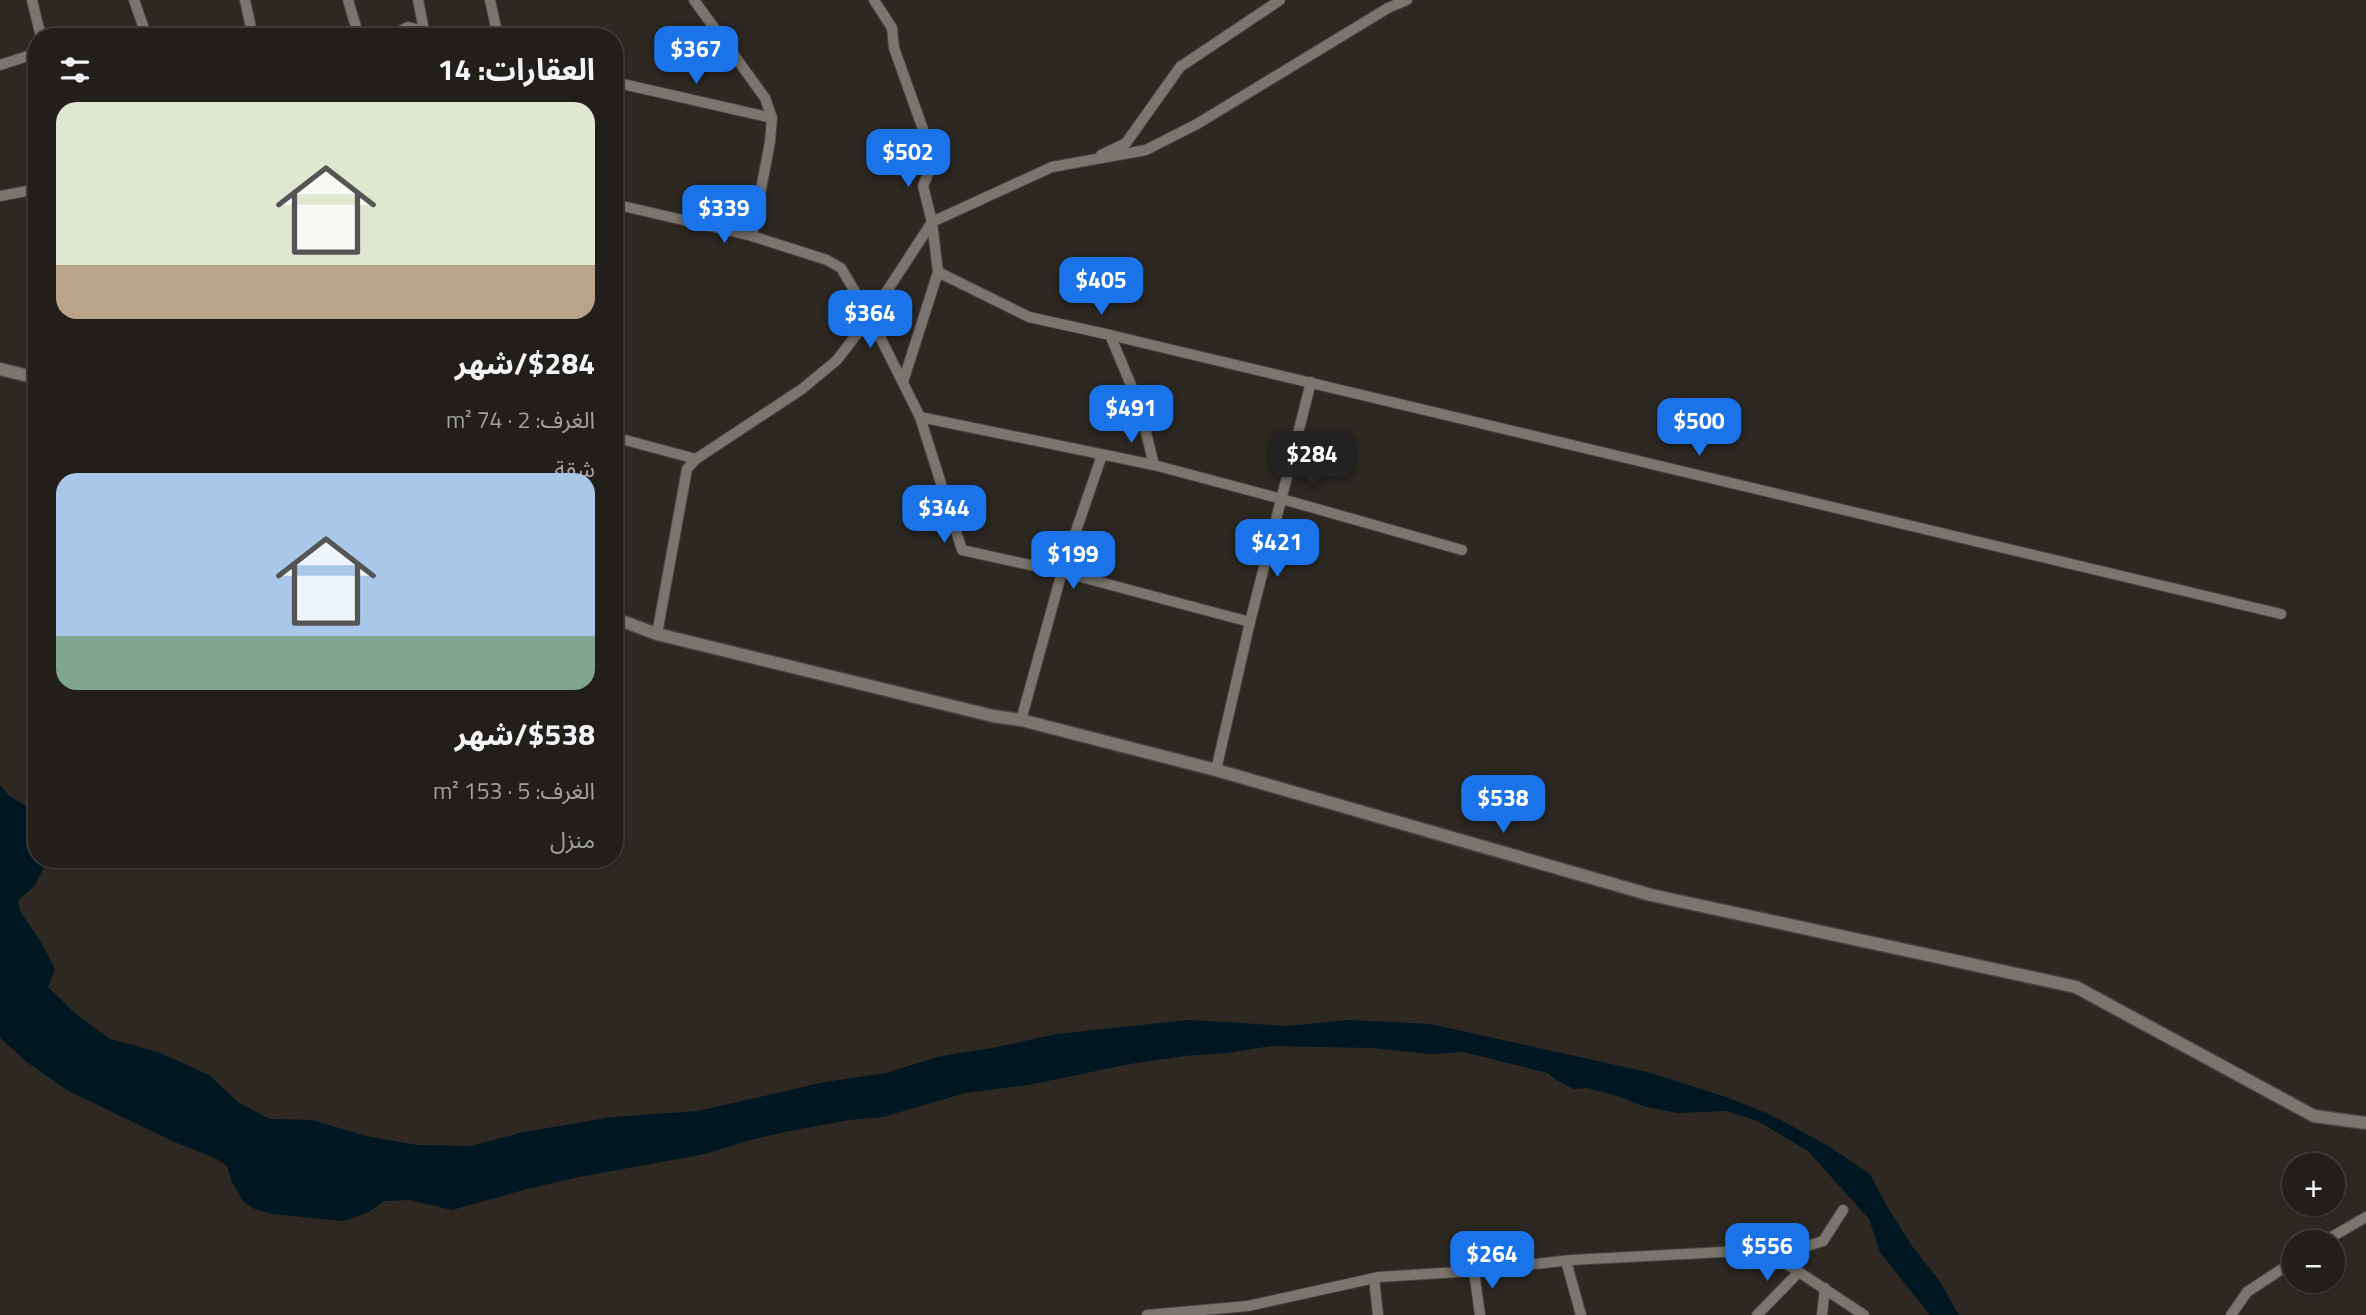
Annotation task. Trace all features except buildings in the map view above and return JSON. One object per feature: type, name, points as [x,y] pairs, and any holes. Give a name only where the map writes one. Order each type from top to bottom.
[{"type":"street","points":[[32,0],[39,28]]},
{"type":"street","points":[[134,0],[144,28]]},
{"type":"street","points":[[348,0],[356,28]]},
{"type":"street","points":[[418,0],[424,28]]},
{"type":"street","points":[[491,0],[496,28]]},
{"type":"street","points":[[694,0],[765,98],[772,118],[771,142],[752,236]]},
{"type":"street","points":[[874,0],[892,28],[894,48],[934,160],[923,186],[932,222],[938,272],[903,382]]},
{"type":"street","points":[[1090,160],[1126,142],[1180,67],[1280,0]]},
{"type":"street","points":[[657,634],[687,469],[696,459],[802,388],[837,360],[870,317],[932,222],[1052,167],[1146,150],[1197,124],[1388,8],[1407,0]]},
{"type":"street","points":[[247,1],[252,28]]},
{"type":"street","points":[[0,65],[28,56]]},
{"type":"street","points":[[623,84],[772,118]]},
{"type":"street","points":[[0,196],[28,191]]},
{"type":"street","points":[[623,206],[752,236],[827,260],[841,268],[870,317],[920,417],[962,550],[1062,572],[1250,622]]},
{"type":"street","points":[[938,272],[1030,317],[2281,614]]},
{"type":"street","points":[[1110,335],[1139,404],[1154,466]]},
{"type":"street","points":[[0,368],[28,376]]},
{"type":"street","points":[[1216,770],[1250,622],[1311,382]]},
{"type":"street","points":[[920,417],[1154,466],[1462,550]]},
{"type":"street","points":[[623,439],[696,459]]},
{"type":"street","points":[[1021,720],[1062,572],[1102,455]]},
{"type":"street","points":[[623,621],[657,634],[993,716],[1021,720],[1216,770],[1651,895],[2076,988],[2314,1116],[2366,1123]]},
{"type":"street","points":[[1147,1315],[1248,1306],[1374,1278],[1566,1261],[1801,1248],[1823,1241],[1843,1210]]},
{"type":"street","points":[[2344,1230],[2366,1217]]},
{"type":"street","points":[[1764,1249],[1864,1315]]},
{"type":"street","points":[[1566,1261],[1581,1315]]},
{"type":"street","points":[[2231,1315],[2247,1292],[2282,1269]]},
{"type":"street","points":[[1474,1271],[1480,1315]]},
{"type":"street","points":[[1757,1315],[1798,1273]]},
{"type":"street","points":[[1374,1278],[1378,1315]]},
{"type":"street","points":[[1822,1315],[1825,1288]]},
{"type":"street","points":[[1256,1303],[1259,1315]]},
{"type":"water","points":[[0,785],[8,795],[28,807],[28,868],[44,868],[35,885],[18,901],[21,913],[55,969],[48,987],[76,1014],[110,1039],[158,1052],[209,1075],[239,1103],[270,1119],[312,1120],[366,1136],[417,1145],[470,1146],[524,1132],[612,1117],[698,1111],[825,1082],[886,1073],[941,1056],[1057,1034],[1189,1020],[1287,1026],[1349,1020],[1430,1024],[1647,1072],[1769,1114],[1825,1144],[1870,1174],[1886,1205],[1912,1246],[1940,1282],[1959,1315],[1930,1315],[1880,1252],[1869,1219],[1808,1151],[1758,1121],[1727,1111],[1677,1113],[1643,1106],[1587,1088],[1574,1089],[1548,1073],[1464,1052],[1430,1054],[1373,1048],[1271,1046],[1130,1064],[1028,1085],[965,1093],[883,1117],[849,1120],[784,1132],[705,1154],[579,1177],[452,1210],[410,1200],[385,1201],[365,1214],[342,1221],[273,1214],[255,1209],[243,1201],[232,1182],[227,1166],[217,1159],[170,1140],[65,1089],[27,1062],[0,1038]]}]
